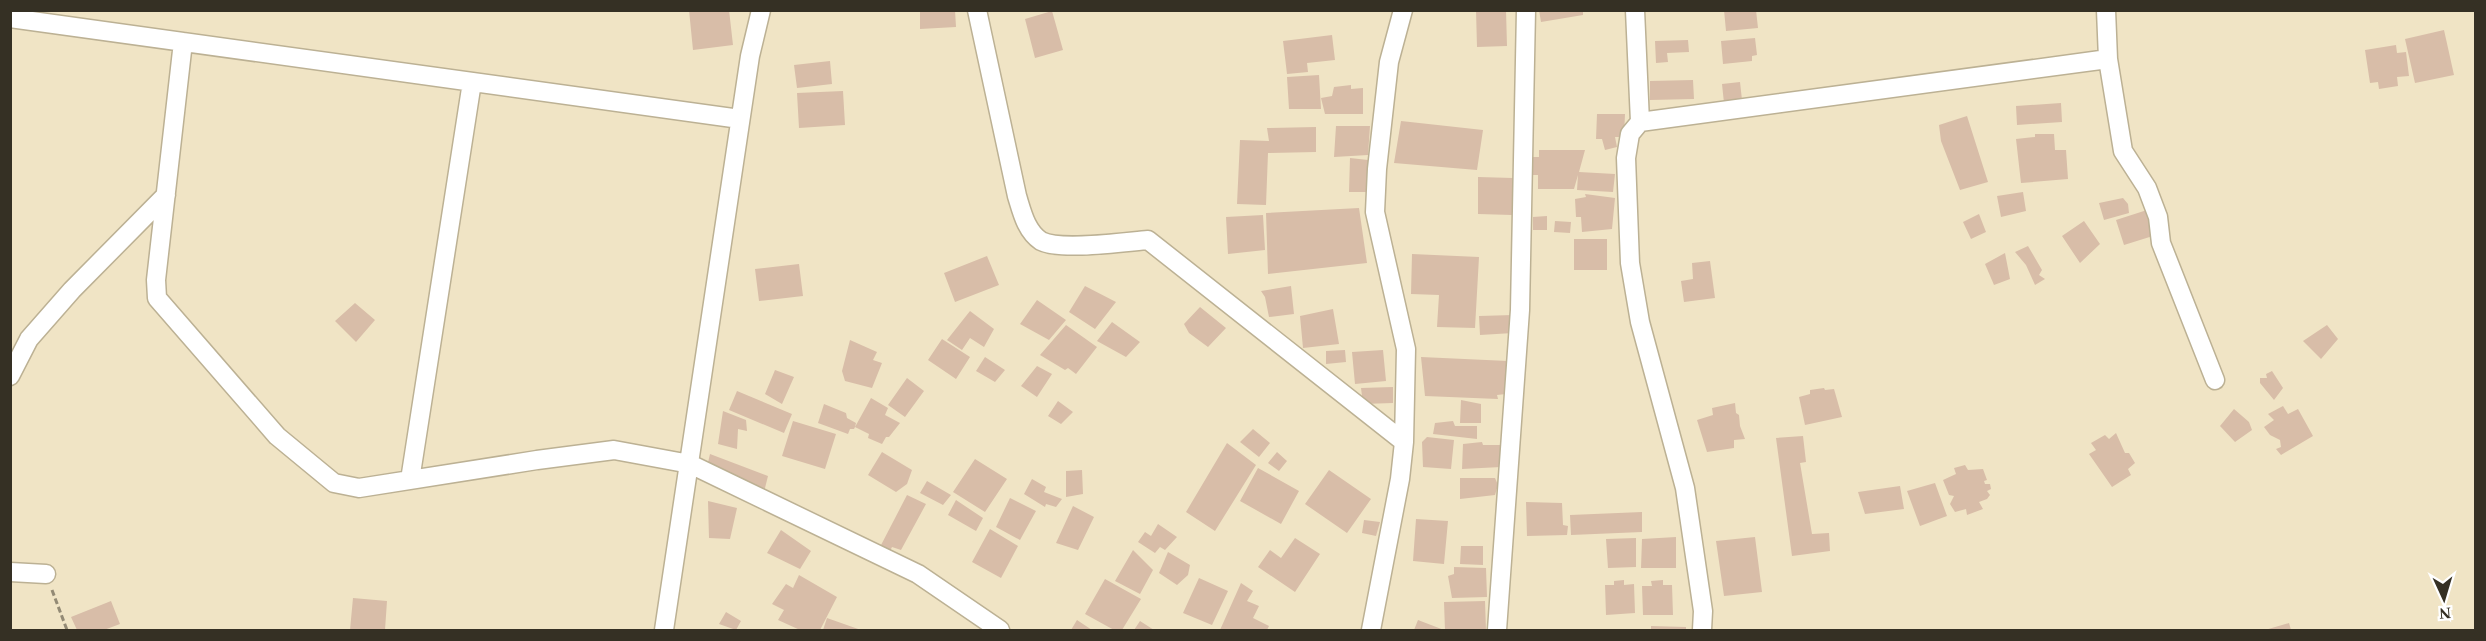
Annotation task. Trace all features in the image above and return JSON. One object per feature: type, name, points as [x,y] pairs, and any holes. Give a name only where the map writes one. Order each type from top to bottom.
[{"type":"street","points":[[664,630],[740,119],[750,56],[761,10]]},
{"type":"street","points":[[976,10],[1017,196],[1026,225],[1040,240],[1054,246],[1148,240],[1404,442]]},
{"type":"street","points":[[1371,630],[1400,479],[1404,442],[1406,349],[1375,212],[1377,169],[1389,62],[1402,10]]},
{"type":"street","points":[[1497,630],[1520,310],[1526,10]]},
{"type":"street","points":[[1635,10],[1640,122],[1630,134],[1626,158],[1630,264],[1640,322],[1685,488],[1703,611],[1702,630]]},
{"type":"street","points":[[2106,10],[2108,59],[2123,151],[2147,188],[2158,216],[2161,243],[2215,380]]},
{"type":"street","points":[[10,18],[740,119]]},
{"type":"street","points":[[183,42],[156,280],[157,298],[277,436],[334,483],[359,488],[614,450],[690,464],[918,574],[1000,630]]},
{"type":"street","points":[[1640,122],[2108,59]]},
{"type":"street","points":[[410,480],[472,82]]},
{"type":"street","points":[[10,376],[28,339],[72,290],[166,195]]},
{"type":"street","points":[[10,572],[46,574]]},
{"type":"path","points":[[46,574],[67,630]]},
{"type":"building","points":[[689,10],[729,10],[733,45],[693,50]]},
{"type":"building","points":[[920,10],[955,10],[956,27],[920,29]]},
{"type":"building","points":[[1476,10],[1506,10],[1507,46],[1477,47]]},
{"type":"building","points":[[1539,10],[1583,10],[1583,15],[1541,22]]},
{"type":"building","points":[[1724,10],[1756,10],[1758,28],[1726,31]]},
{"type":"building","points":[[1052,11],[1063,50],[1035,58],[1025,19]]},
{"type":"building","points":[[2444,30],[2454,75],[2415,83],[2405,39]]},
{"type":"building","points":[[1332,35],[1335,60],[1307,63],[1308,72],[1287,74],[1283,41]]},
{"type":"building","points":[[1755,38],[1757,55],[1752,56],[1752,61],[1723,64],[1721,41]]},
{"type":"building","points":[[1688,40],[1689,52],[1667,53],[1668,62],[1656,63],[1655,41]]},
{"type":"building","points":[[2396,45],[2397,53],[2406,52],[2409,76],[2397,77],[2398,86],[2379,89],[2378,82],[2370,83],[2365,50]]},
{"type":"building","points":[[830,61],[832,84],[797,88],[794,65]]},
{"type":"building","points":[[1319,75],[1321,109],[1289,109],[1287,77]]},
{"type":"building","points":[[1693,80],[1694,99],[1650,100],[1650,81]]},
{"type":"building","points":[[1740,82],[1742,100],[1724,103],[1722,84]]},
{"type":"building","points":[[1351,85],[1351,89],[1363,88],[1363,114],[1325,114],[1321,98],[1332,96],[1334,87]]},
{"type":"building","points":[[843,91],[845,125],[799,128],[797,93]]},
{"type":"building","points":[[2061,103],[2062,122],[2017,125],[2016,106]]},
{"type":"building","points":[[1597,114],[1625,114],[1624,137],[1615,137],[1617,147],[1605,150],[1602,139],[1596,139]]},
{"type":"building","points":[[1967,116],[1988,182],[1960,190],[1941,141],[1939,125]]},
{"type":"building","points":[[1401,121],[1483,130],[1477,170],[1394,163]]},
{"type":"building","points":[[1336,126],[1370,126],[1368,155],[1334,157]]},
{"type":"building","points":[[1316,127],[1316,152],[1268,153],[1266,205],[1237,204],[1240,140],[1269,141],[1267,128]]},
{"type":"building","points":[[2035,134],[2054,134],[2055,150],[2066,150],[2068,179],[2021,183],[2016,139],[2035,137]]},
{"type":"building","points":[[1539,150],[1585,150],[1579,172],[1615,174],[1613,192],[1577,190],[1578,175],[1574,189],[1538,189],[1538,175],[1533,175],[1533,157],[1539,157]]},
{"type":"building","points":[[1350,158],[1368,160],[1366,192],[1349,192]]},
{"type":"building","points":[[1478,177],[1513,178],[1512,215],[1478,214]]},
{"type":"building","points":[[2023,192],[2026,211],[2001,217],[1997,196]]},
{"type":"building","points":[[1585,194],[1615,198],[1612,229],[1582,232],[1581,217],[1576,217],[1575,199],[1586,197]]},
{"type":"building","points":[[2123,198],[2128,204],[2129,213],[2104,220],[2099,203]]},
{"type":"building","points":[[1359,208],[1367,263],[1268,274],[1266,213]]},
{"type":"building","points":[[2147,210],[2156,235],[2124,245],[2116,220]]},
{"type":"building","points":[[1979,214],[1986,232],[1971,239],[1963,222]]},
{"type":"building","points":[[1263,215],[1265,250],[1228,254],[1226,217]]},
{"type":"building","points":[[1547,216],[1547,230],[1533,230],[1533,217]]},
{"type":"building","points":[[1555,221],[1571,222],[1570,233],[1554,232]]},
{"type":"building","points":[[2084,221],[2100,244],[2080,263],[2062,236]]},
{"type":"building","points":[[1574,239],[1607,239],[1607,270],[1574,270]]},
{"type":"building","points":[[2028,246],[2042,270],[2039,275],[2045,279],[2035,285],[2026,265],[2015,252]]},
{"type":"building","points":[[2005,253],[2010,279],[1994,285],[1985,264]]},
{"type":"building","points":[[1412,254],[1479,257],[1475,328],[1437,327],[1439,295],[1411,294]]},
{"type":"building","points":[[987,256],[999,285],[955,302],[944,273]]},
{"type":"building","points":[[1710,261],[1715,298],[1684,302],[1681,281],[1693,279],[1692,263]]},
{"type":"building","points":[[799,264],[803,296],[759,301],[755,269]]},
{"type":"building","points":[[1085,286],[1116,302],[1095,329],[1069,312]]},
{"type":"building","points":[[1291,286],[1294,314],[1269,317],[1265,297],[1261,291]]},
{"type":"building","points":[[1037,300],[1066,320],[1049,340],[1020,324]]},
{"type":"building","points":[[355,303],[375,320],[356,342],[335,321]]},
{"type":"building","points":[[1200,307],[1226,328],[1208,347],[1189,333],[1184,324]]},
{"type":"building","points":[[1333,309],[1339,344],[1303,348],[1300,316]]},
{"type":"building","points":[[970,311],[994,329],[984,347],[970,338],[962,350],[947,340]]},
{"type":"building","points":[[1513,315],[1513,333],[1480,335],[1479,316]]},
{"type":"building","points":[[1112,322],[1140,342],[1126,357],[1097,341]]},
{"type":"building","points":[[1066,325],[1097,347],[1076,374],[1040,355]]},
{"type":"building","points":[[2327,325],[2338,339],[2321,359],[2303,341]]},
{"type":"building","points":[[942,339],[970,357],[956,379],[928,360]]},
{"type":"building","points":[[850,340],[877,352],[873,360],[882,363],[872,388],[845,381],[842,371]]},
{"type":"building","points":[[1345,350],[1346,362],[1326,364],[1326,351]]},
{"type":"building","points":[[1383,350],[1386,381],[1355,384],[1352,352]]},
{"type":"building","points":[[985,357],[1005,370],[995,382],[976,371]]},
{"type":"building","points":[[1421,357],[1508,361],[1506,394],[1497,395],[1498,399],[1425,396]]},
{"type":"building","points":[[1037,366],[1052,374],[1037,397],[1021,386]]},
{"type":"building","points":[[775,370],[794,377],[782,404],[765,394]]},
{"type":"building","points":[[2272,371],[2283,388],[2274,400],[2260,383],[2260,378],[2267,378],[2266,374]]},
{"type":"building","points":[[907,378],[924,391],[905,417],[888,405]]},
{"type":"building","points":[[1393,387],[1393,403],[1363,404],[1361,388]]},
{"type":"building","points":[[1824,388],[1825,390],[1834,389],[1842,417],[1805,425],[1799,397],[1810,394],[1810,390]]},
{"type":"building","points":[[737,391],[792,414],[784,433],[729,410]]},
{"type":"building","points":[[871,398],[888,408],[885,415],[900,423],[882,444],[868,438],[869,434],[855,427]]},
{"type":"building","points":[[1461,400],[1481,404],[1481,423],[1460,423]]},
{"type":"building","points":[[1058,401],[1073,412],[1061,424],[1048,416]]},
{"type":"building","points":[[1735,403],[1745,439],[1734,440],[1734,448],[1707,452],[1697,420],[1713,415],[1712,408]]},
{"type":"building","points":[[824,404],[846,413],[847,418],[856,423],[854,429],[850,429],[848,434],[818,423]]},
{"type":"building","points":[[2283,406],[2288,414],[2298,409],[2313,436],[2281,455],[2276,449],[2281,447],[2280,440],[2270,435],[2264,427],[2274,420],[2268,414]]},
{"type":"building","points":[[2234,409],[2249,422],[2252,430],[2235,442],[2220,426]]},
{"type":"building","points":[[723,411],[746,420],[747,431],[738,429],[737,449],[718,444]]},
{"type":"building","points":[[793,421],[836,434],[825,469],[782,456]]},
{"type":"building","points":[[1453,421],[1455,426],[1477,426],[1477,439],[1433,434],[1435,423]]},
{"type":"building","points":[[1253,429],[1270,443],[1259,457],[1240,442]]},
{"type":"building","points":[[2116,433],[2125,453],[2129,453],[2135,463],[2128,469],[2131,475],[2112,487],[2089,454],[2096,450],[2091,443],[2105,435],[2109,439]]},
{"type":"building","points":[[1803,436],[1806,462],[1800,463],[1812,534],[1829,533],[1830,551],[1792,556],[1776,438]]},
{"type":"building","points":[[1427,437],[1454,440],[1451,469],[1423,467],[1422,442]]},
{"type":"building","points":[[1482,442],[1483,445],[1500,445],[1501,467],[1462,469],[1463,444]]},
{"type":"building","points":[[1227,443],[1256,465],[1215,531],[1186,512]]},
{"type":"building","points":[[882,452],[912,470],[907,484],[896,492],[868,475]]},
{"type":"building","points":[[1277,452],[1287,461],[1279,471],[1268,463]]},
{"type":"building","points":[[710,454],[768,476],[764,492],[706,471]]},
{"type":"building","points":[[975,459],[1007,479],[985,512],[953,492]]},
{"type":"building","points":[[1965,465],[1968,470],[1983,469],[1987,480],[1984,481],[1985,484],[1990,484],[1991,489],[1987,491],[1990,495],[1987,499],[1979,502],[1983,509],[1967,515],[1966,509],[1955,512],[1950,504],[1954,496],[1949,495],[1943,480],[1956,474],[1954,468]]},
{"type":"building","points":[[1258,468],[1299,491],[1281,524],[1240,501]]},
{"type":"building","points":[[1082,470],[1083,494],[1066,497],[1066,471]]},
{"type":"building","points":[[1329,470],[1371,499],[1347,533],[1305,504]]},
{"type":"building","points":[[1460,478],[1495,478],[1498,485],[1495,495],[1460,499]]},
{"type":"building","points":[[1032,479],[1046,487],[1044,492],[1062,499],[1056,507],[1046,504],[1045,507],[1024,494]]},
{"type":"building","points":[[927,481],[951,495],[943,505],[920,493]]},
{"type":"building","points":[[1935,483],[1947,516],[1920,526],[1907,491]]},
{"type":"building","points":[[1900,486],[1904,509],[1865,514],[1858,492]]},
{"type":"building","points":[[907,495],[926,504],[901,550],[892,547],[890,551],[880,547]]},
{"type":"building","points":[[1010,498],[1036,511],[1020,540],[996,527]]},
{"type":"building","points":[[956,500],[983,518],[976,531],[948,515]]},
{"type":"building","points":[[708,501],[737,508],[730,539],[709,538]]},
{"type":"building","points":[[1526,502],[1562,503],[1563,525],[1568,526],[1567,535],[1527,536]]},
{"type":"building","points":[[1073,506],[1094,517],[1078,550],[1056,543]]},
{"type":"building","points":[[1642,512],[1642,532],[1571,535],[1570,515]]},
{"type":"building","points":[[1416,519],[1448,521],[1444,564],[1413,561]]},
{"type":"building","points":[[1364,520],[1380,522],[1376,536],[1362,533]]},
{"type":"building","points":[[1158,524],[1177,537],[1165,550],[1160,547],[1155,553],[1138,542],[1145,532],[1151,536]]},
{"type":"building","points":[[990,529],[1018,546],[1001,578],[972,562]]},
{"type":"building","points":[[781,530],[811,551],[800,569],[767,553]]},
{"type":"building","points":[[1676,537],[1676,568],[1641,568],[1642,539]]},
{"type":"building","points":[[1755,537],[1762,592],[1724,596],[1716,541]]},
{"type":"building","points":[[1295,538],[1320,554],[1295,592],[1258,567],[1270,550],[1281,558]]},
{"type":"building","points":[[1636,538],[1636,567],[1608,568],[1606,539]]},
{"type":"building","points":[[1461,546],[1483,546],[1483,565],[1460,564]]},
{"type":"building","points":[[1133,550],[1153,570],[1140,594],[1115,581]]},
{"type":"building","points":[[1168,552],[1190,565],[1188,575],[1177,585],[1159,573]]},
{"type":"building","points":[[1454,567],[1486,568],[1487,597],[1452,598],[1448,576],[1454,574]]},
{"type":"building","points":[[799,575],[837,597],[820,630],[800,630],[778,620],[784,610],[772,604],[786,584],[793,588]]},
{"type":"building","points":[[1199,578],[1228,591],[1212,625],[1183,613]]},
{"type":"building","points":[[1105,579],[1141,599],[1122,630],[1114,630],[1085,614]]},
{"type":"building","points":[[1624,580],[1624,585],[1634,584],[1635,613],[1606,615],[1605,585],[1614,585],[1614,581]]},
{"type":"building","points":[[1663,580],[1663,585],[1672,585],[1673,615],[1643,615],[1642,586],[1652,586],[1651,581]]},
{"type":"building","points":[[1241,583],[1253,591],[1247,601],[1259,606],[1253,618],[1269,626],[1267,630],[1220,630]]},
{"type":"building","points":[[353,598],[387,601],[385,630],[350,630]]},
{"type":"building","points":[[111,601],[120,624],[104,630],[77,630],[71,617]]},
{"type":"building","points":[[1485,601],[1486,630],[1445,630],[1444,602]]},
{"type":"building","points":[[726,612],[741,621],[736,630],[719,624]]},
{"type":"building","points":[[827,618],[861,630],[823,630]]},
{"type":"building","points":[[1077,620],[1092,630],[1071,630]]},
{"type":"building","points":[[1418,620],[1444,630],[1414,630]]},
{"type":"building","points":[[1140,621],[1154,630],[1134,630]]},
{"type":"building","points":[[2289,623],[2291,630],[2265,630]]},
{"type":"building","points":[[1651,626],[1686,627],[1686,630],[1651,630]]}]
